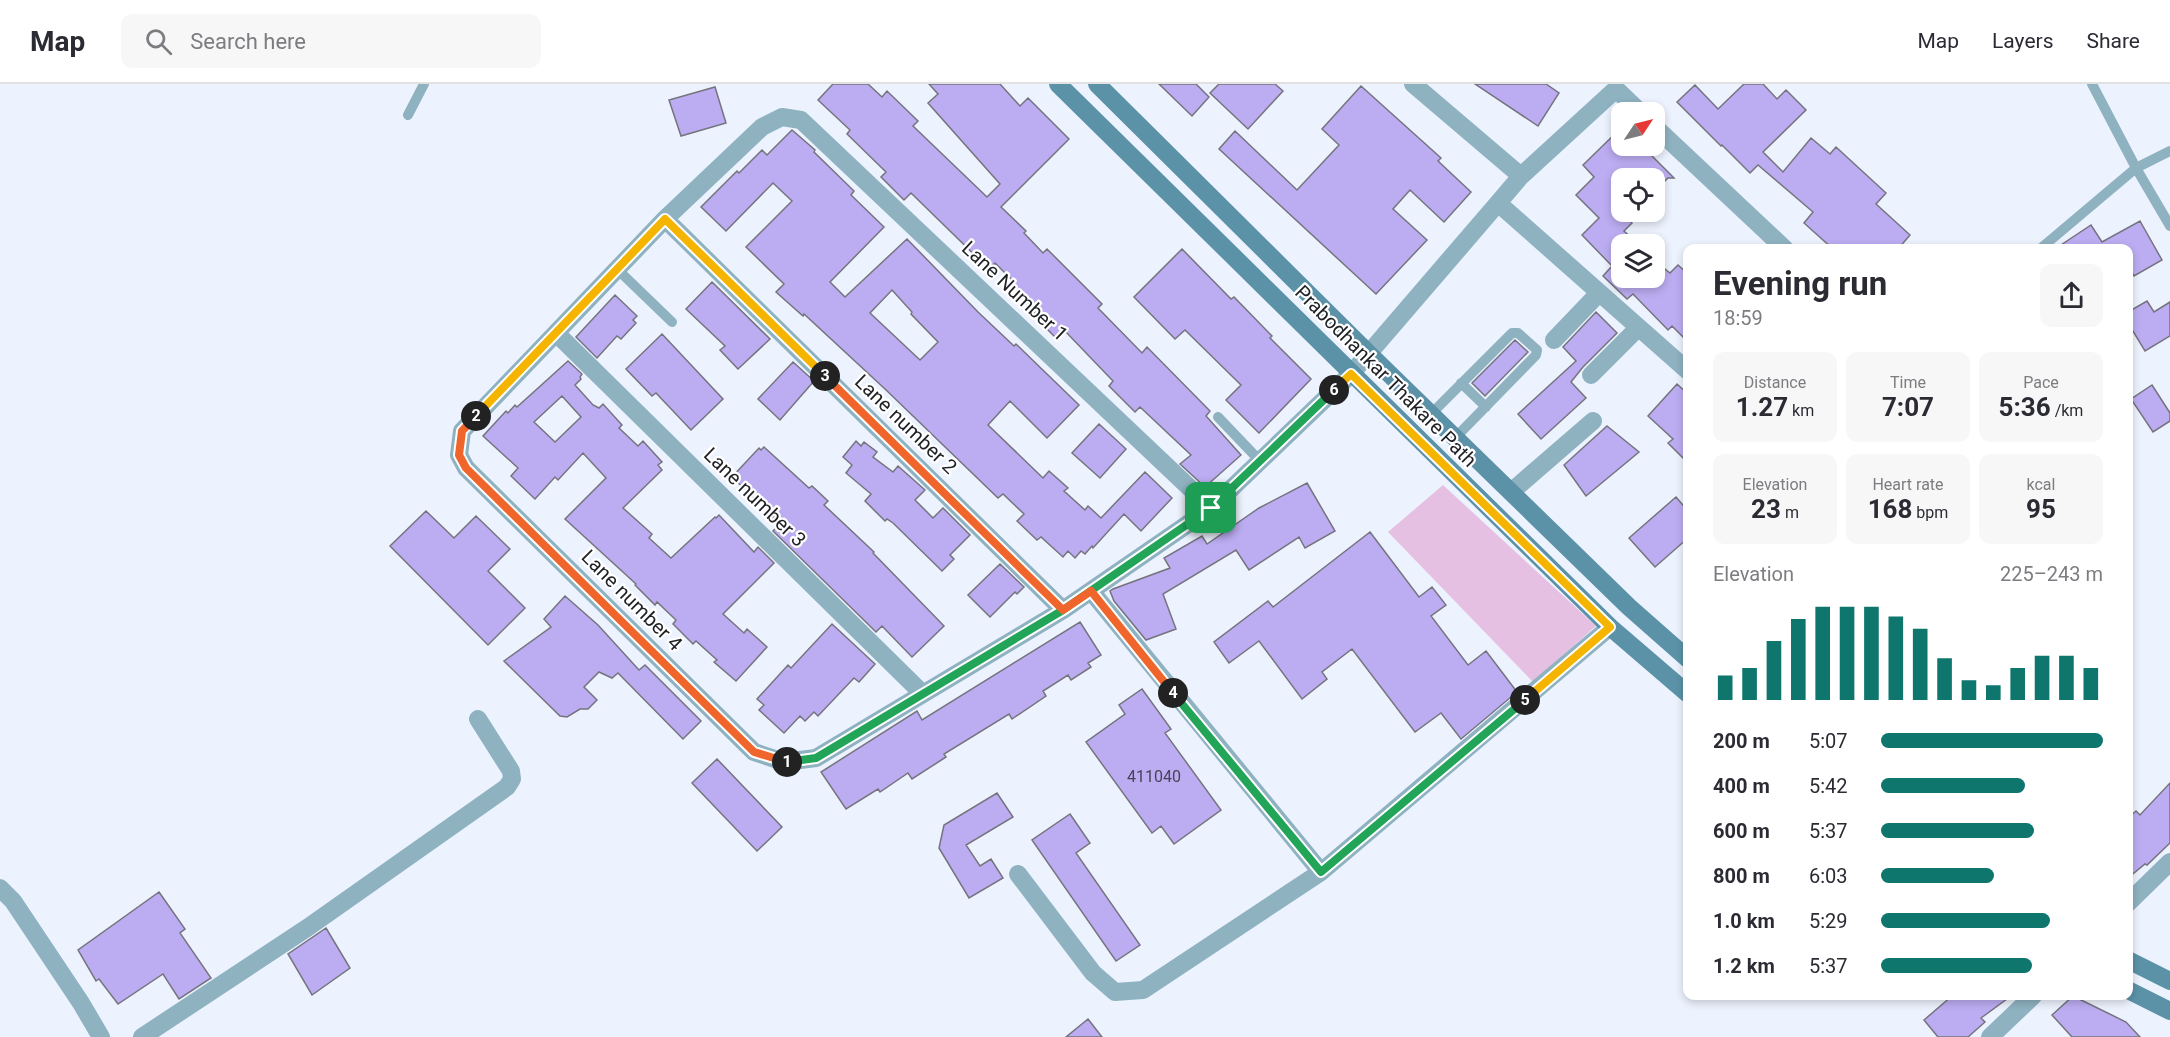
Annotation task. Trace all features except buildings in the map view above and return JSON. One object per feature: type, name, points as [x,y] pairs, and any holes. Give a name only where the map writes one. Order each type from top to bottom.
[{"type":"main road","name":"Prabodhankar Thakare Path","points":[[1058,84],[1610,627],[1683,689]]},
{"type":"main road","name":"Prabodhankar Thakare Path","points":[[1096,84],[1455,438],[1629,607],[1683,655]]},
{"type":"main road","points":[[2133,962],[2170,981]]},
{"type":"main road","points":[[2133,992],[2170,1011]]},
{"type":"street","points":[[1413,84],[1521,176]]},
{"type":"street","points":[[923,693],[1063,610],[1211,508],[1351,374],[1521,176],[1618,86],[1632,102]]},
{"type":"street","name":"Lane Number 1","points":[[665,219],[762,128],[782,117],[801,120],[1211,508]]},
{"type":"street","points":[[1665,136],[1780,244]]},
{"type":"street","points":[[1498,203],[1634,332],[1683,367]]},
{"type":"street","points":[[556,333],[665,219]]},
{"type":"street","name":"Lane number 2","points":[[665,219],[1063,610]]},
{"type":"street","points":[[1554,340],[1595,297]]},
{"type":"street","points":[[1590,375],[1634,332]]},
{"type":"street","name":"Lane number 4","points":[[556,333],[462,431],[459,455],[466,468],[754,752],[784,762],[816,758],[923,693]]},
{"type":"street","name":"Lane number 3","points":[[556,333],[923,693]]},
{"type":"street","points":[[1511,492],[1593,421]]},
{"type":"street","points":[[1091,591],[1321,872]]},
{"type":"street","points":[[1018,874],[1093,973],[1115,992],[1143,990],[1321,872],[1610,627]]},
{"type":"street","points":[[142,1037],[307,928],[507,787],[512,779],[511,771],[478,719]]},
{"type":"street","points":[[2133,898],[2170,862]]},
{"type":"street","points":[[0,888],[19,911],[101,1037]]},
{"type":"street","points":[[1990,1037],[2029,1000]]},
{"type":"lane","points":[[408,115],[424,84]]},
{"type":"lane","points":[[2092,84],[2136,168],[2170,226]]},
{"type":"lane","points":[[2046,244],[2136,168],[2170,151]]},
{"type":"lane","points":[[617,269],[672,322]]},
{"type":"lane","points":[[1431,414],[1512,333],[1518,333],[1538,353],[1455,438]]},
{"type":"lane","points":[[1461,383],[1486,407]]},
{"type":"lane","points":[[1218,417],[1260,461]]},
{"type":"shaded area","points":[[1443,485],[1596,626],[1533,682],[1388,532]]},
{"type":"route","points":[[1211,508],[1063,610],[816,758],[784,762],[754,752],[466,468],[459,455],[462,431],[665,219],[1063,610],[1091,591],[1321,872],[1610,627],[1351,374],[1211,508]]}]
